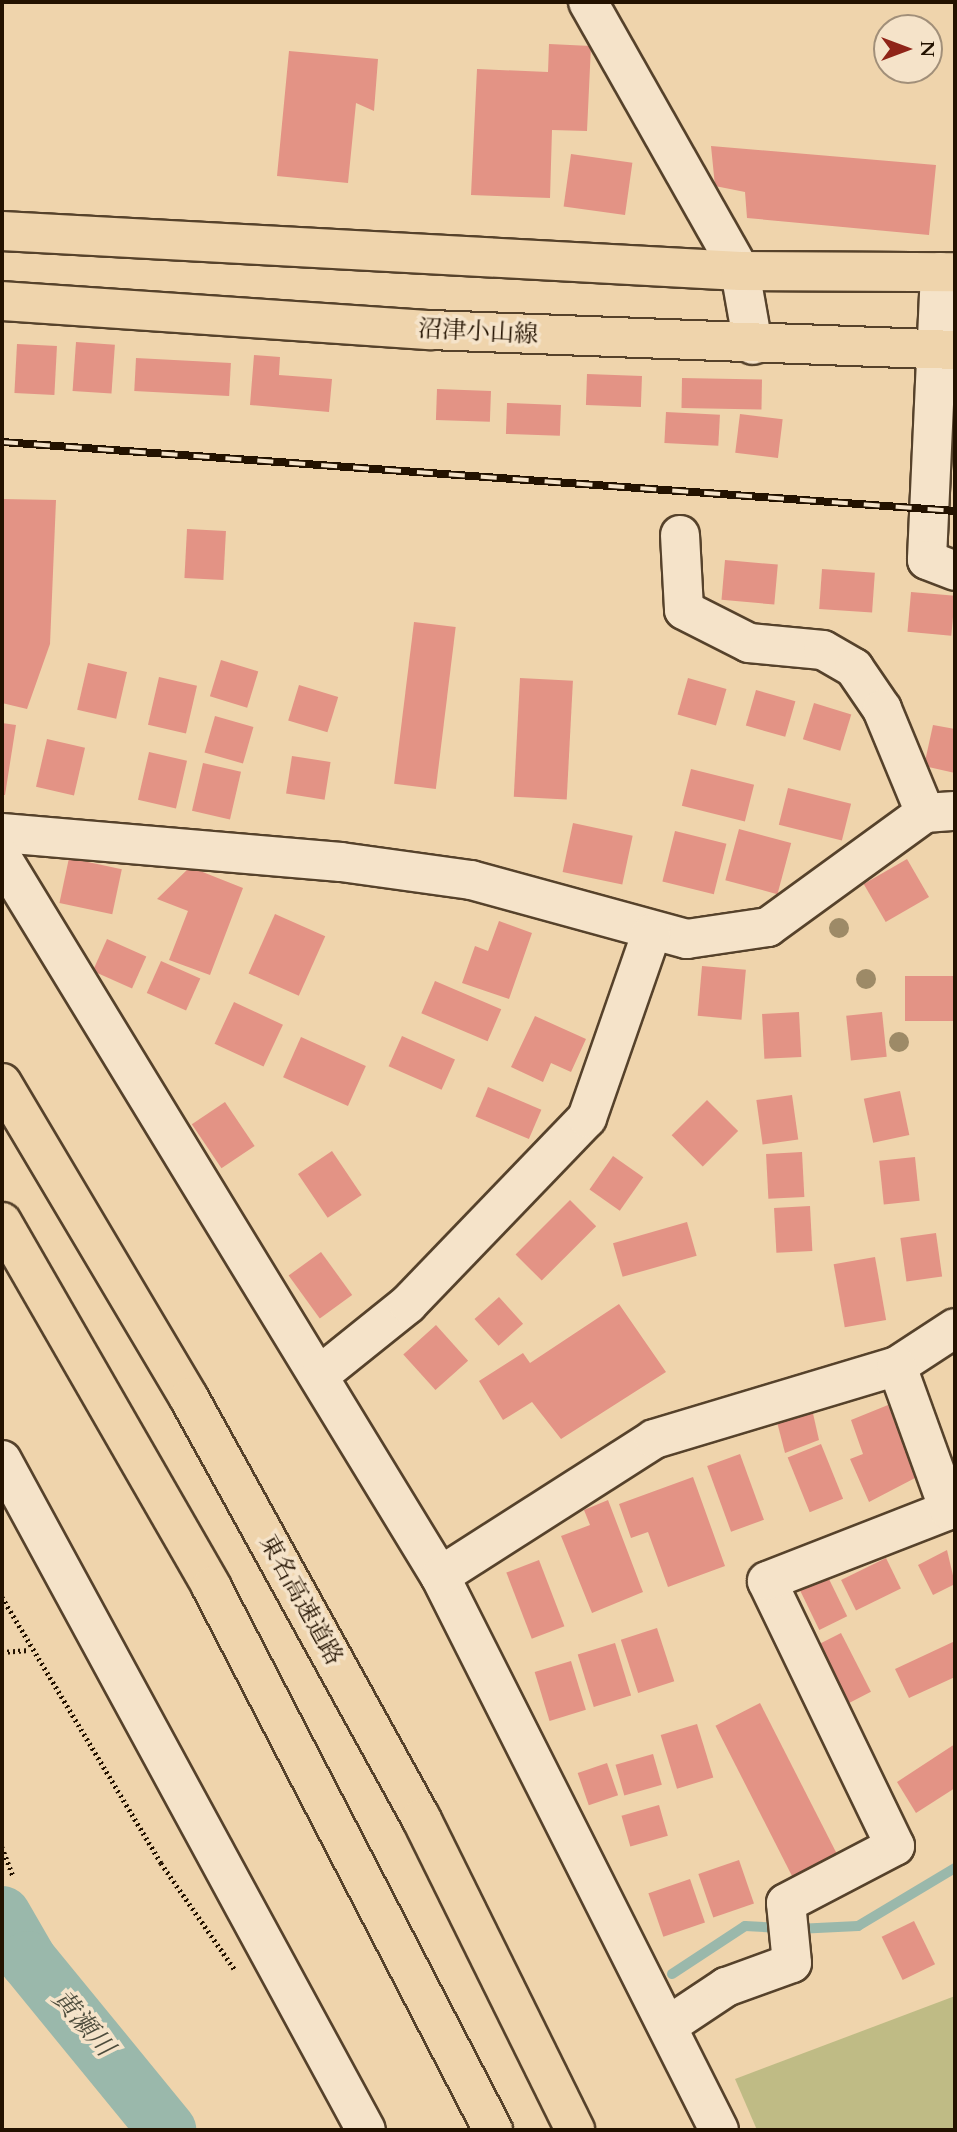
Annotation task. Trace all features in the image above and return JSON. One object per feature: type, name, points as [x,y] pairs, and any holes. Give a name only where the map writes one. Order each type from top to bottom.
[{"type":"main road","points":[[2,231],[740,271],[948,272]]},
{"type":"main road","name":"沼津小山線","points":[[2,302],[753,345],[946,349]]},
{"type":"main road","name":"東名高速道路","points":[[2,1083],[189,1398],[421,1818],[575,2130]]},
{"type":"main road","points":[[2,1222],[211,1586],[493,2130]]},
{"type":"street","points":[[588,2],[740,271],[753,345]]},
{"type":"street","points":[[948,272],[946,349],[927,560],[955,570]]},
{"type":"street","points":[[2,832],[341,862],[471,880],[651,934],[726,938],[768,927],[940,812],[882,709],[854,668],[823,650],[749,643],[684,610],[680,535]]},
{"type":"street","points":[[2,858],[321,1374],[440,1576],[669,2025],[719,2130]]},
{"type":"street","points":[[321,1374],[408,1304],[587,1118],[651,934]]},
{"type":"street","points":[[440,1576],[654,1439],[897,1366],[955,1328]]},
{"type":"street","points":[[669,2025],[726,1987],[792,1963],[786,1903],[895,1846],[767,1581],[952,1517],[897,1366]]},
{"type":"street","points":[[2,1460],[366,2130]]},
{"type":"path","points":[[2,1597],[29,1650],[161,1863],[244,1983]]},
{"type":"path","points":[[2,1652],[29,1650]]},
{"type":"path","points":[[2,1847],[13,1875]]},
{"type":"shaded area","points":[[955,1996],[955,2130],[757,2130],[735,2079]]},
{"type":"building","points":[[549,44],[591,46],[587,131],[552,130],[550,198],[471,195],[477,69],[548,72]]},
{"type":"building","points":[[289,51],[378,59],[374,111],[356,103],[348,183],[277,176]]},
{"type":"building","points":[[711,146],[936,165],[929,235],[747,218],[745,192],[715,186]]},
{"type":"building","points":[[571,154],[632,163],[625,215],[564,206]]},
{"type":"building","points":[[76,342],[115,345],[111,394],[73,391]]},
{"type":"building","points":[[17,344],[57,346],[54,395],[14,393]]},
{"type":"building","points":[[254,355],[280,357],[279,375],[332,379],[329,412],[250,405]]},
{"type":"building","points":[[136,358],[231,363],[229,396],[134,391]]},
{"type":"building","points":[[587,374],[642,376],[641,407],[586,405]]},
{"type":"building","points":[[682,378],[762,379],[761,409],[681,408]]},
{"type":"building","points":[[437,389],[491,391],[490,422],[436,420]]},
{"type":"building","points":[[507,403],[561,405],[560,436],[506,434]]},
{"type":"building","points":[[666,412],[720,415],[718,446],[664,443]]},
{"type":"building","points":[[740,414],[783,419],[778,458],[735,453]]},
{"type":"building","points":[[2,499],[56,500],[50,644],[27,709],[2,703]]},
{"type":"building","points":[[187,529],[226,531],[223,580],[184,578]]},
{"type":"building","points":[[725,560],[778,565],[774,604],[722,600]]},
{"type":"building","points":[[822,569],[875,573],[872,613],[819,609]]},
{"type":"building","points":[[911,592],[955,596],[951,636],[908,632]]},
{"type":"building","points":[[414,622],[456,627],[436,789],[394,784]]},
{"type":"building","points":[[221,660],[258,671],[247,708],[210,696]]},
{"type":"building","points":[[88,663],[127,672],[116,719],[77,710]]},
{"type":"building","points":[[159,677],[197,686],[186,734],[148,725]]},
{"type":"building","points":[[520,678],[573,681],[567,800],[514,797]]},
{"type":"building","points":[[688,678],[726,689],[716,726],[678,715]]},
{"type":"building","points":[[299,685],[338,697],[327,732],[288,720]]},
{"type":"building","points":[[756,690],[795,701],[785,737],[746,726]]},
{"type":"building","points":[[814,703],[851,714],[840,751],[803,739]]},
{"type":"building","points":[[215,716],[253,727],[243,764],[205,753]]},
{"type":"building","points":[[2,723],[16,725],[5,795],[2,795]]},
{"type":"building","points":[[933,725],[955,729],[955,773],[924,766]]},
{"type":"building","points":[[47,739],[85,748],[74,796],[36,787]]},
{"type":"building","points":[[149,752],[187,761],[176,809],[138,800]]},
{"type":"building","points":[[292,756],[331,762],[325,800],[286,794]]},
{"type":"building","points":[[203,763],[241,772],[230,820],[192,811]]},
{"type":"building","points":[[691,769],[754,785],[745,822],[682,806]]},
{"type":"building","points":[[788,788],[851,804],[842,841],[779,825]]},
{"type":"building","points":[[573,823],[633,836],[622,885],[563,872]]},
{"type":"building","points":[[739,829],[791,843],[777,894],[725,880]]},
{"type":"building","points":[[675,831],[726,844],[714,894],[662,881]]},
{"type":"building","points":[[69,858],[122,869],[112,914],[59,903]]},
{"type":"building","points":[[907,859],[929,897],[886,922],[864,884]]},
{"type":"building","points":[[190,867],[243,888],[210,975],[169,960],[188,911],[157,899]]},
{"type":"building","points":[[275,914],[325,936],[299,996],[249,973]]},
{"type":"building","points":[[499,921],[532,933],[509,999],[462,983],[475,946],[488,951]]},
{"type":"building","points":[[107,939],[146,956],[132,988],[93,971]]},
{"type":"building","points":[[161,961],[200,978],[186,1010],[147,993]]},
{"type":"building","points":[[702,966],[746,970],[741,1020],[698,1016]]},
{"type":"building","points":[[905,976],[955,976],[955,1021],[905,1021]]},
{"type":"building","points":[[435,981],[501,1009],[488,1041],[421,1013]]},
{"type":"building","points":[[234,1002],[283,1025],[264,1067],[215,1044]]},
{"type":"building","points":[[799,1012],[801,1057],[764,1059],[762,1014]]},
{"type":"building","points":[[882,1012],[887,1057],[851,1061],[846,1016]]},
{"type":"building","points":[[535,1016],[586,1039],[571,1072],[551,1063],[543,1082],[511,1067]]},
{"type":"building","points":[[402,1036],[455,1060],[442,1090],[389,1066]]},
{"type":"building","points":[[301,1037],[366,1066],[348,1106],[283,1077]]},
{"type":"building","points":[[488,1087],[541,1110],[529,1139],[475,1116]]},
{"type":"building","points":[[900,1091],[909,1135],[873,1143],[864,1099]]},
{"type":"building","points":[[792,1095],[798,1140],[763,1145],[756,1100]]},
{"type":"building","points":[[707,1100],[738,1131],[703,1166],[672,1135]]},
{"type":"building","points":[[225,1102],[255,1146],[221,1168],[192,1124]]},
{"type":"building","points":[[332,1151],[362,1195],[328,1218],[298,1174]]},
{"type":"building","points":[[802,1152],[804,1197],[768,1199],[766,1154]]},
{"type":"building","points":[[613,1156],[643,1177],[620,1211],[589,1190]]},
{"type":"building","points":[[915,1157],[920,1201],[884,1205],[879,1161]]},
{"type":"building","points":[[570,1200],[596,1226],[542,1281],[516,1254]]},
{"type":"building","points":[[810,1206],[812,1251],[776,1253],[774,1208]]},
{"type":"building","points":[[687,1222],[697,1256],[623,1277],[613,1243]]},
{"type":"building","points":[[936,1233],[942,1277],[906,1282],[900,1238]]},
{"type":"building","points":[[321,1252],[352,1295],[320,1318],[289,1276]]},
{"type":"building","points":[[875,1257],[886,1320],[845,1327],[834,1264]]},
{"type":"building","points":[[499,1297],[523,1324],[499,1346],[474,1319]]},
{"type":"building","points":[[619,1304],[666,1372],[561,1439],[532,1402],[503,1420],[479,1381],[523,1353],[530,1363]]},
{"type":"building","points":[[436,1325],[468,1361],[435,1390],[403,1354]]},
{"type":"building","points":[[888,1405],[917,1477],[869,1502],[850,1459],[863,1454],[851,1420]]},
{"type":"building","points":[[812,1409],[819,1440],[785,1453],[777,1422]]},
{"type":"building","points":[[821,1444],[843,1499],[810,1512],[788,1457]]},
{"type":"building","points":[[740,1454],[764,1520],[731,1532],[707,1466]]},
{"type":"building","points":[[693,1477],[725,1566],[668,1587],[648,1532],[631,1538],[619,1504]]},
{"type":"building","points":[[608,1500],[643,1592],[592,1613],[561,1536],[590,1525],[584,1510]]},
{"type":"building","points":[[947,1550],[955,1584],[933,1595],[918,1565]]},
{"type":"building","points":[[886,1558],[901,1589],[856,1610],[841,1580]]},
{"type":"building","points":[[539,1560],[564,1626],[532,1639],[506,1573]]},
{"type":"building","points":[[827,1575],[847,1616],[819,1630],[799,1589]]},
{"type":"building","points":[[657,1628],[674,1681],[638,1693],[621,1640]]},
{"type":"building","points":[[841,1633],[871,1692],[839,1708],[809,1649]]},
{"type":"building","points":[[955,1641],[955,1677],[909,1698],[895,1669]]},
{"type":"building","points":[[615,1643],[631,1696],[594,1707],[578,1654]]},
{"type":"building","points":[[571,1661],[586,1710],[550,1721],[535,1672]]},
{"type":"building","points":[[760,1703],[838,1856],[794,1879],[715,1726]]},
{"type":"building","points":[[697,1724],[713,1778],[677,1789],[661,1735]]},
{"type":"building","points":[[955,1744],[955,1788],[916,1813],[897,1782]]},
{"type":"building","points":[[653,1754],[662,1785],[624,1796],[616,1765]]},
{"type":"building","points":[[607,1763],[618,1795],[589,1805],[578,1773]]},
{"type":"building","points":[[659,1805],[668,1836],[630,1847],[622,1816]]},
{"type":"building","points":[[739,1860],[754,1903],[713,1917],[698,1874]]},
{"type":"building","points":[[690,1879],[705,1922],[663,1937],[648,1893]]},
{"type":"building","points":[[914,1921],[935,1964],[903,1980],[882,1937]]},
{"type":"waterway","points":[[797,1929],[858,1926],[955,1868]]},
{"type":"waterway","name":"黄瀬川","points":[[2,1915],[28,1960],[167,2130]]},
{"type":"waterway","points":[[672,1974],[745,1926],[782,1928]]},
{"type":"railway","points":[[2,442],[955,511]]}]
